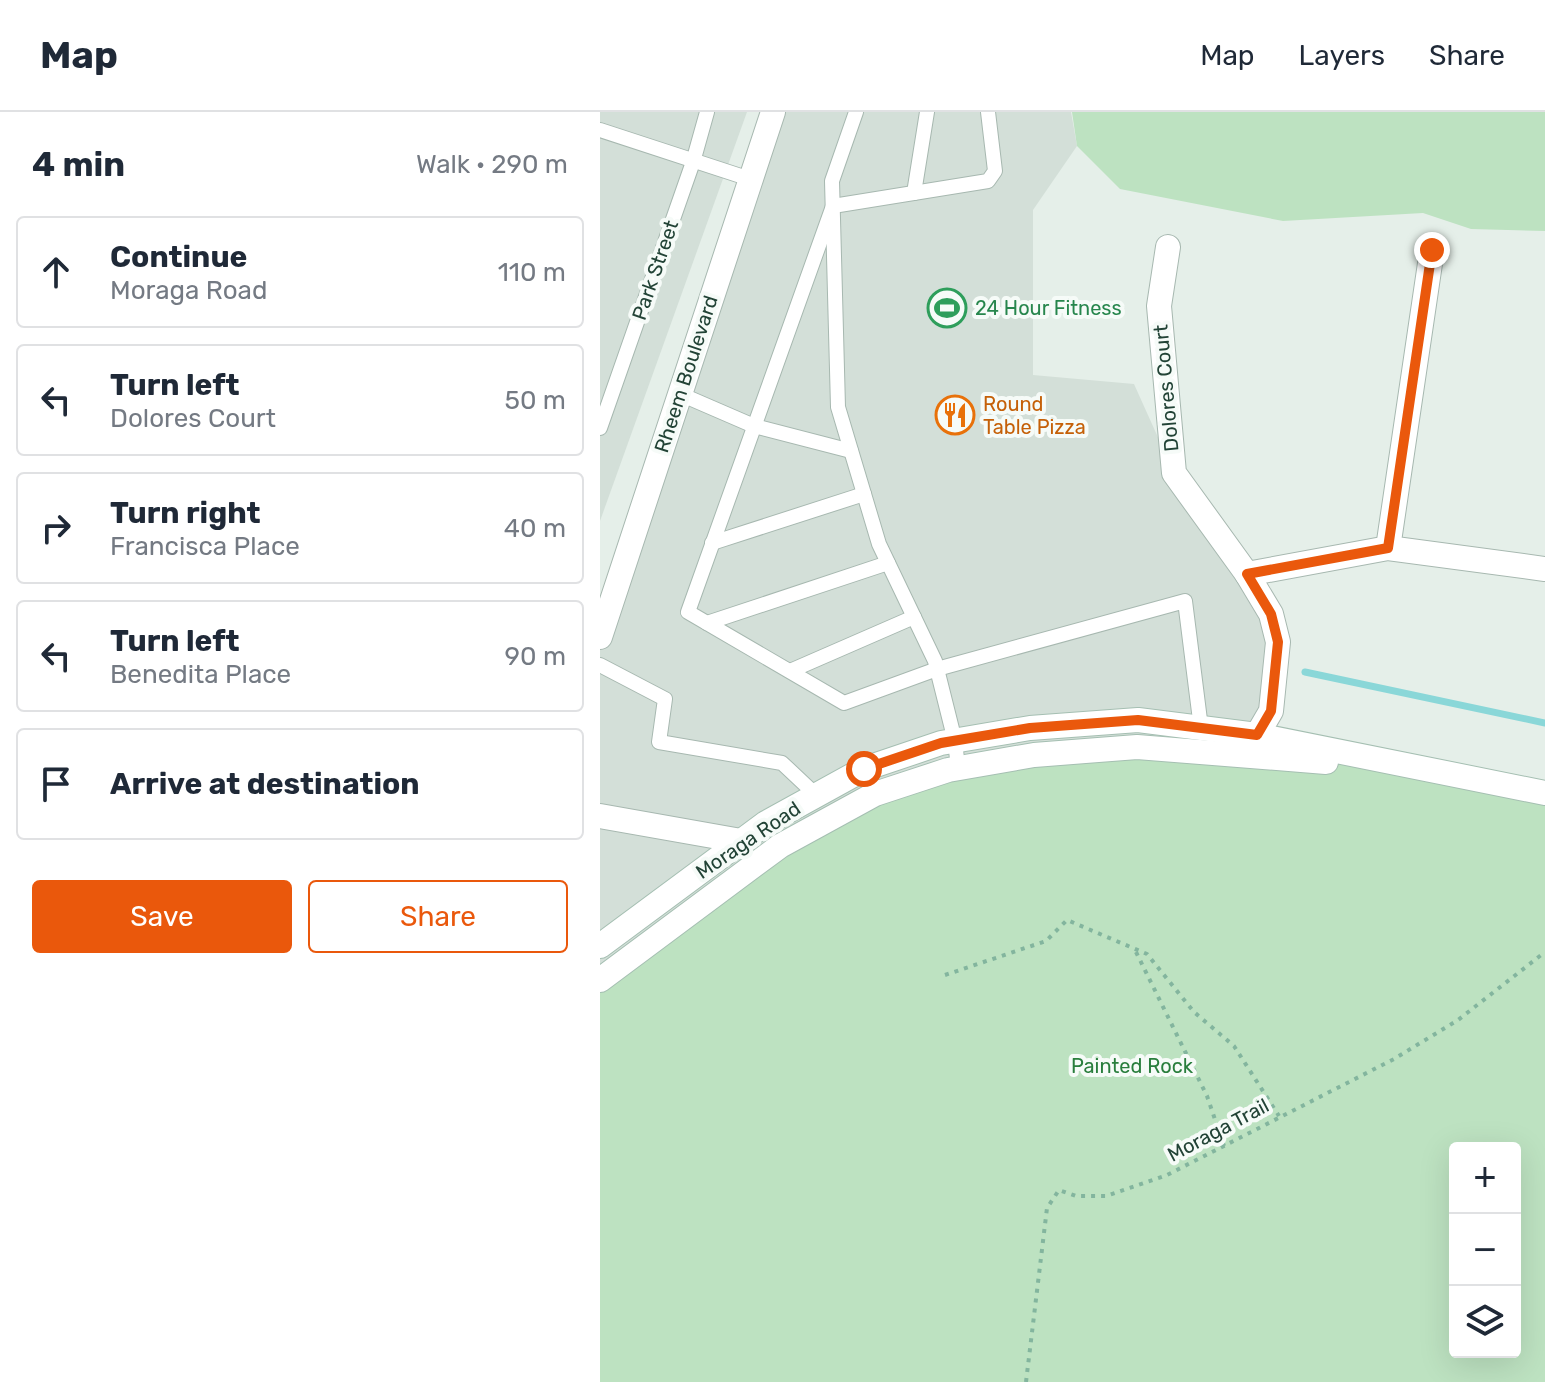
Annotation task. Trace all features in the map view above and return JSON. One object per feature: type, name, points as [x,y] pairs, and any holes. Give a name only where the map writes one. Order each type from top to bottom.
[{"type":"main road","name":"Rheem Boulevard","points":[[600,637],[773,112]]},
{"type":"main road","name":"Dolores Court","points":[[1168,247],[1159,306],[1174,473],[1247,574],[1271,614],[1278,642],[1271,711],[1257,735]]},
{"type":"main road","points":[[1388,548],[1432,250]]},
{"type":"main road","points":[[1247,574],[1388,548],[1545,569]]},
{"type":"main road","name":"Moraga Road","points":[[600,946],[766,823],[864,769],[955,741],[1030,728],[1138,720],[1257,735],[1545,793]]},
{"type":"main road","name":"Moraga Road","points":[[600,980],[780,846],[875,794],[958,768],[1034,755],[1137,747],[1428,770]]},
{"type":"main road","points":[[600,816],[741,841]]},
{"type":"lane","name":"Park Street","points":[[600,428],[693,162],[707,112]]},
{"type":"lane","points":[[856,112],[832,181],[838,407],[879,544],[937,669],[955,741],[958,768]]},
{"type":"lane","points":[[914,193],[927,112]]},
{"type":"lane","points":[[833,206],[984,182],[992,178],[995,171],[988,112]]},
{"type":"lane","points":[[600,130],[750,179]]},
{"type":"lane","points":[[833,206],[688,612],[844,703],[937,669],[1185,601],[1201,728]]},
{"type":"lane","points":[[680,394],[754,426],[851,451]]},
{"type":"lane","points":[[712,543],[864,494]]},
{"type":"lane","points":[[707,623],[888,563]]},
{"type":"lane","points":[[790,671],[914,617]]},
{"type":"lane","points":[[600,665],[665,699],[659,742],[782,763],[816,795]]},
{"type":"path","points":[[945,975],[1046,941],[1067,920],[1147,954],[1194,1012],[1234,1046],[1279,1116]]},
{"type":"path","points":[[1135,949],[1207,1096],[1224,1146]]},
{"type":"path","name":"Moraga Trail","points":[[1026,1382],[1047,1208],[1059,1190],[1076,1196],[1106,1196],[1167,1175],[1394,1059],[1458,1020],[1545,952]]},
{"type":"shaded area","points":[[600,112],[747,112],[600,521]]},
{"type":"shaded area","points":[[773,112],[1071,112],[1077,146],[1033,210],[1033,375],[1134,384],[1174,473],[1263,602],[1271,711],[1244,756],[600,979],[600,637]]},
{"type":"green space","points":[[1072,112],[1545,112],[1545,231],[1471,229],[1423,213],[1283,221],[1120,189],[1077,146]]},
{"type":"green space","name":"Painted Rock","points":[[1137,747],[1428,770],[1545,793],[1545,1382],[600,1382],[600,979],[875,794]]},
{"type":"waterway","points":[[1305,672],[1545,723]]},
{"type":"place","name":"24 Hour Fitness","points":[[947,308]]},
{"type":"place","name":"Round Table Pizza","points":[[955,415]]},
{"type":"route","points":[[864,769],[941,743],[1030,728],[1138,720],[1257,735],[1271,711],[1278,642],[1271,614],[1247,574],[1388,548],[1432,250]]}]
